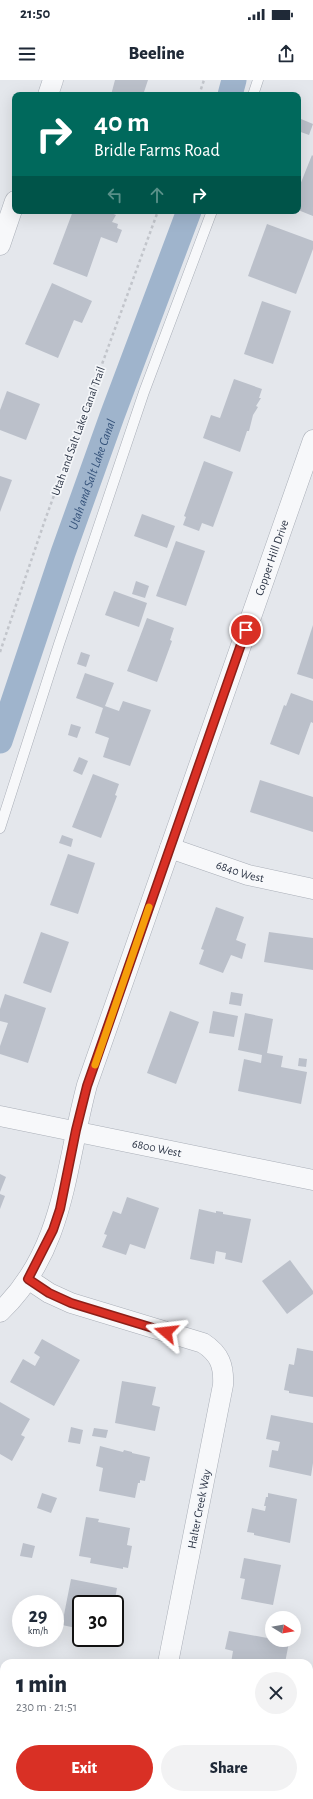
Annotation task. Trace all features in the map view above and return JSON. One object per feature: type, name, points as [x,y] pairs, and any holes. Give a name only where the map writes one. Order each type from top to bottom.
[{"type":"street","points":[[49,92],[53,80]]},
{"type":"street","points":[[0,244],[12,210]]},
{"type":"street","name":"Copper Hill Drive","points":[[0,1312],[16,1296],[28,1279],[53,1230],[64,1192],[76,1130],[87,1086],[313,440]]},
{"type":"street","name":"6840 West","points":[[170,848],[248,875],[313,889]]},
{"type":"street","name":"6800 West","points":[[0,1116],[76,1130],[313,1180]]},
{"type":"street","name":"Halter Creek Way","points":[[28,1279],[59,1299],[193,1339],[211,1349],[218,1355],[222,1364],[223,1385],[169,1659]]},
{"type":"lane","points":[[254,92],[258,80]]},
{"type":"lane","points":[[0,828],[59,644],[144,392],[211,214]]},
{"type":"path","points":[[200,92],[204,80]]},
{"type":"path","name":"Utah and Salt Lake Canal Trail","points":[[0,652],[45,520],[157,214]]},
{"type":"building","points":[[115,80],[148,80],[144,92],[112,92]]},
{"type":"building","points":[[301,119],[313,124],[309,135],[301,132]]},
{"type":"building","points":[[312,155],[313,216],[301,211],[301,182]]},
{"type":"building","points":[[72,214],[116,215],[112,222],[118,224],[117,228],[122,230],[117,243],[101,237],[87,277],[53,264]]},
{"type":"building","points":[[267,224],[313,241],[313,249],[296,294],[248,276]]},
{"type":"building","points":[[52,283],[92,301],[82,323],[74,320],[58,358],[25,344]]},
{"type":"building","points":[[262,301],[291,311],[273,364],[244,354]]},
{"type":"building","points":[[234,379],[262,389],[259,398],[261,398],[256,406],[258,407],[253,415],[249,431],[247,431],[240,452],[203,438],[211,415],[220,418]]},
{"type":"building","points":[[7,391],[40,404],[26,440],[0,430],[0,410]]},
{"type":"building","points":[[204,461],[233,472],[213,527],[202,523],[199,531],[183,525],[186,517],[184,516]]},
{"type":"building","points":[[0,476],[12,480],[0,512]]},
{"type":"building","points":[[142,514],[175,526],[167,548],[134,536]]},
{"type":"building","points":[[176,541],[205,551],[186,606],[156,596]]},
{"type":"building","points":[[136,581],[149,586],[145,598],[132,594]]},
{"type":"building","points":[[114,591],[147,603],[139,627],[105,615]]},
{"type":"building","points":[[147,618],[174,628],[170,640],[172,641],[157,682],[127,671]]},
{"type":"building","points":[[313,625],[313,679],[297,674]]},
{"type":"building","points":[[81,652],[90,655],[86,667],[77,664]]},
{"type":"building","points":[[85,673],[114,683],[105,706],[119,711],[123,701],[151,710],[130,766],[103,757],[109,738],[95,733],[103,708],[76,698]]},
{"type":"building","points":[[291,693],[313,701],[313,723],[311,722],[299,755],[270,744],[284,705],[286,706]]},
{"type":"building","points":[[71,724],[81,727],[77,738],[68,735]]},
{"type":"building","points":[[79,757],[88,761],[82,775],[73,771]]},
{"type":"building","points":[[93,774],[119,784],[115,795],[117,796],[101,838],[72,827]]},
{"type":"building","points":[[260,780],[313,797],[313,832],[250,812]]},
{"type":"building","points":[[62,835],[73,839],[71,847],[59,843]]},
{"type":"building","points":[[68,854],[95,863],[78,914],[50,905]]},
{"type":"building","points":[[216,907],[244,917],[236,940],[246,944],[242,959],[231,955],[223,973],[199,964],[204,950],[201,949]]},
{"type":"building","points":[[41,932],[69,942],[51,993],[23,983]]},
{"type":"building","points":[[269,932],[313,938],[313,970],[264,962]]},
{"type":"building","points":[[231,992],[243,994],[241,1006],[229,1004]]},
{"type":"building","points":[[5,994],[46,1008],[28,1063],[0,1054],[0,1046],[8,1023],[0,1021],[0,1009]]},
{"type":"building","points":[[170,1011],[199,1022],[176,1084],[147,1073]]},
{"type":"building","points":[[213,1011],[238,1016],[234,1037],[209,1033]]},
{"type":"building","points":[[245,1013],[273,1019],[267,1053],[283,1056],[281,1067],[307,1072],[301,1104],[238,1091],[244,1059],[261,1063],[262,1055],[238,1050]]},
{"type":"building","points":[[299,1058],[307,1059],[306,1067],[298,1066]]},
{"type":"building","points":[[0,1174],[6,1177],[0,1192]]},
{"type":"building","points":[[0,1194],[5,1196],[0,1209]]},
{"type":"building","points":[[127,1197],[159,1208],[145,1249],[130,1244],[126,1255],[102,1247],[107,1235],[104,1234],[113,1211],[121,1214]]},
{"type":"building","points":[[199,1209],[216,1213],[216,1211],[223,1212],[223,1214],[251,1219],[242,1263],[225,1259],[226,1253],[216,1251],[214,1264],[190,1259]]},
{"type":"building","points":[[290,1260],[313,1291],[313,1294],[287,1314],[262,1281]]},
{"type":"building","points":[[42,1339],[80,1360],[54,1406],[10,1382],[23,1359],[35,1366],[40,1357],[34,1353]]},
{"type":"building","points":[[297,1348],[313,1351],[313,1397],[289,1393],[289,1391],[284,1390],[289,1364],[294,1365]]},
{"type":"building","points":[[122,1381],[156,1387],[152,1405],[160,1407],[155,1431],[115,1423]]},
{"type":"building","points":[[0,1402],[30,1419],[21,1435],[25,1437],[12,1461],[0,1454]]},
{"type":"building","points":[[271,1415],[313,1423],[313,1463],[311,1476],[269,1467],[272,1450],[278,1451],[280,1442],[266,1439]]},
{"type":"building","points":[[71,1427],[83,1430],[80,1444],[68,1442]]},
{"type":"building","points":[[94,1428],[108,1430],[106,1438],[92,1436]]},
{"type":"building","points":[[100,1446],[123,1452],[124,1450],[150,1457],[145,1481],[140,1480],[140,1483],[138,1483],[135,1498],[99,1491],[103,1468],[96,1466]]},
{"type":"building","points":[[42,1493],[57,1498],[51,1513],[37,1508]]},
{"type":"building","points":[[268,1493],[297,1499],[290,1543],[247,1532],[252,1508],[265,1511],[266,1506],[264,1506]]},
{"type":"building","points":[[86,1517],[99,1519],[98,1522],[130,1528],[127,1545],[132,1546],[128,1568],[123,1567],[123,1569],[90,1563],[91,1558],[79,1556]]},
{"type":"building","points":[[23,1543],[35,1546],[32,1558],[20,1556]]},
{"type":"building","points":[[244,1558],[281,1565],[273,1605],[241,1599],[245,1579],[240,1578]]},
{"type":"building","points":[[71,1579],[117,1588],[116,1595],[72,1595],[72,1627],[64,1625],[64,1615]]},
{"type":"building","points":[[229,1631],[265,1638],[265,1647],[288,1647],[286,1659],[232,1659],[233,1651],[225,1649]]},
{"type":"waterway","name":"Utah and Salt Lake Canal","points":[[231,92],[234,80]]},
{"type":"waterway","name":"Utah and Salt Lake Canal","points":[[0,741],[63,553],[112,416],[188,214]]},
{"type":"slow traffic","points":[[95,1065],[149,907]]},
{"type":"route","points":[[166,1332],[59,1299],[28,1279],[53,1230],[60,1209],[76,1130],[87,1086],[246,630]]}]
